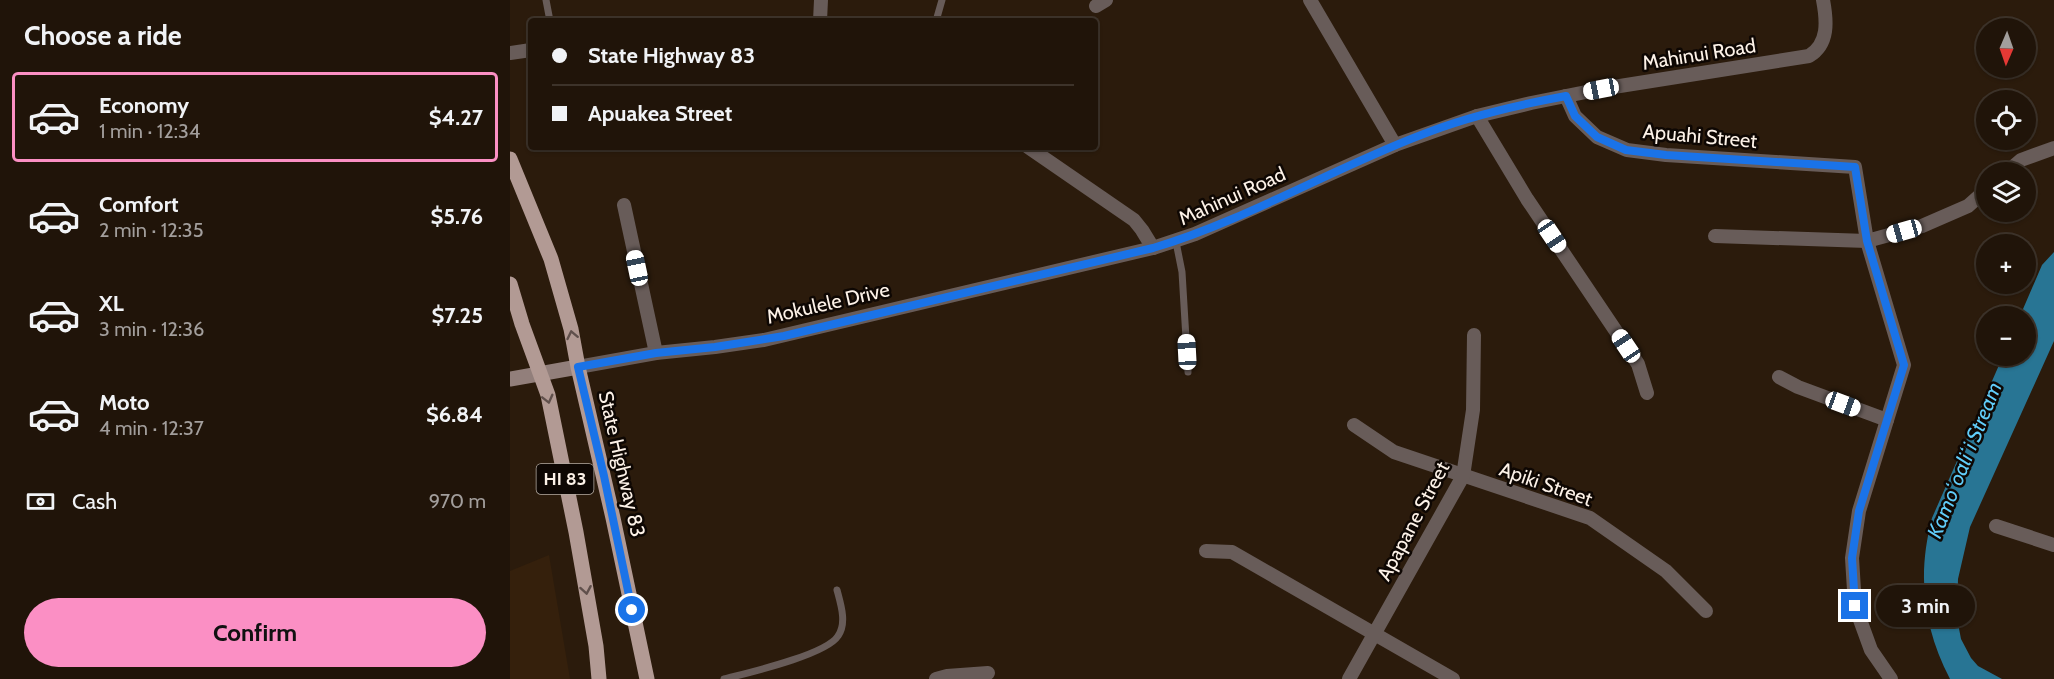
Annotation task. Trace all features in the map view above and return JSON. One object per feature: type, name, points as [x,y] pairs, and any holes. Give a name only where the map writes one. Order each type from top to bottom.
[{"type":"main road","name":"State Highway 83","points":[[510,159],[551,259],[571,328],[614,518],[647,679]]},
{"type":"main road","name":"HI 83","points":[[510,284],[548,395],[576,532],[596,646],[599,679]]},
{"type":"street","points":[[820,18],[821,0]]},
{"type":"street","points":[[1311,0],[1395,145]]},
{"type":"street","name":"Mahinui Road","points":[[1153,248],[1176,242],[1395,145],[1476,116],[1566,96],[1688,75],[1802,59],[1819,48],[1826,31],[1823,0]]},
{"type":"street","points":[[510,53],[528,50]]},
{"type":"street","name":"Apuahi Street","points":[[1566,96],[1575,116],[1597,137],[1626,150],[1677,156],[1855,167],[1867,241]]},
{"type":"street","points":[[1476,116],[1527,199],[1638,364],[1647,393]]},
{"type":"street","points":[[2019,162],[2054,148]]},
{"type":"street","points":[[1032,150],[1134,220],[1153,248]]},
{"type":"street","points":[[1715,236],[1867,241],[1922,226],[1968,206],[1976,199]]},
{"type":"street","points":[[624,205],[656,353]]},
{"type":"street","points":[[1867,241],[1904,365],[1859,511],[1852,558],[1855,606],[1871,650],[1891,679]]},
{"type":"street","name":"Mokulele Drive","points":[[510,379],[656,353],[724,346],[784,336],[1153,248]]},
{"type":"street","name":"Apapane Street","points":[[1349,679],[1463,476],[1473,410],[1474,335]]},
{"type":"street","points":[[1779,377],[1798,387],[1887,420]]},
{"type":"street","name":"Apiki Street","points":[[1354,425],[1394,452],[1590,518],[1666,571],[1706,611]]},
{"type":"street","points":[[1996,526],[2021,532],[2054,545]]},
{"type":"street","points":[[1206,551],[1232,552],[1453,679]]},
{"type":"street","points":[[936,679],[988,673]]},
{"type":"lane","points":[[546,0],[549,18]]},
{"type":"lane","points":[[937,18],[942,0]]},
{"type":"lane","points":[[1176,242],[1182,272],[1188,372]]},
{"type":"lane","points":[[724,679],[791,660],[837,638],[843,624],[837,590]]},
{"type":"shaded area","points":[[549,555],[570,679],[510,679],[510,571]]},
{"type":"water","name":"Kamoʻoaliʻi Stream","points":[[2054,252],[2054,341],[1970,527],[1958,579],[1957,618],[1961,639],[1978,666],[2002,679],[1950,679],[1928,620],[1924,580],[1927,539],[1932,518],[1999,366],[2036,366],[2036,306],[2024,306],[2029,294],[2036,294],[2036,279],[2042,265]]},
{"type":"route","points":[[632,610],[614,518],[578,367],[656,353],[743,344],[784,336],[1176,242],[1422,134],[1490,112],[1566,96],[1575,116],[1597,137],[1626,150],[1666,155],[1855,167],[1867,241],[1904,365],[1859,511],[1852,558],[1855,606]]}]
